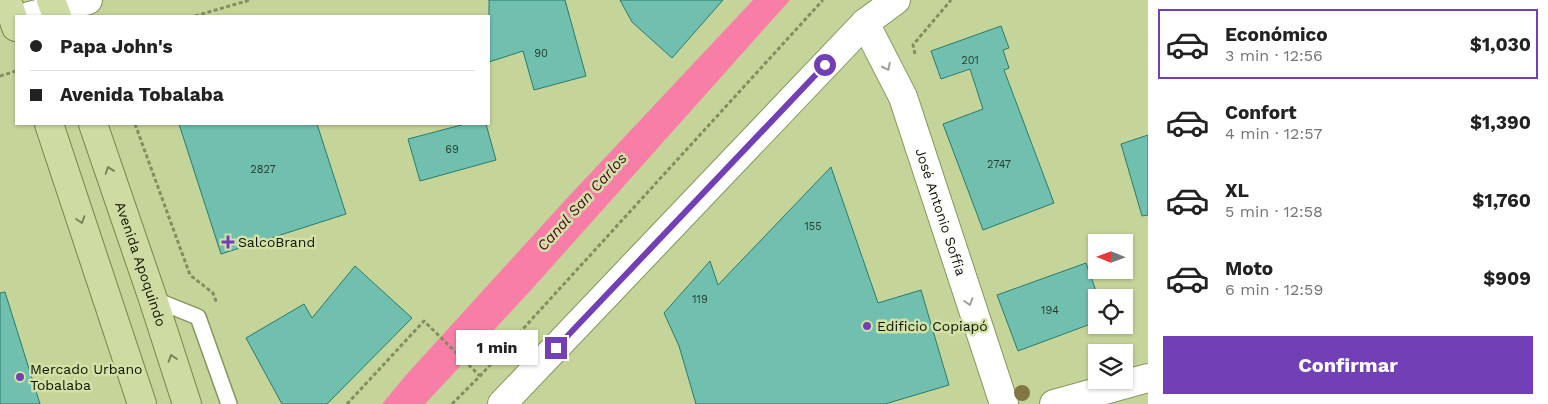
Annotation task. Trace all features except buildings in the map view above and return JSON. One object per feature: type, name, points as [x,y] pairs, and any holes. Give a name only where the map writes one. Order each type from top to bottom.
[{"type":"main road","points":[[27,15],[88,0]]},
{"type":"main road","points":[[865,23],[880,0]]},
{"type":"main road","points":[[502,404],[865,23],[896,0]]},
{"type":"main road","name":"José Antonio Soffia","points":[[865,23],[902,97],[1004,404]]},
{"type":"main road","points":[[49,125],[142,404]]},
{"type":"main road","name":"Avenida Apoquindo","points":[[93,125],[187,404]]},
{"type":"main road","points":[[1054,404],[1148,378]]},
{"type":"lane","points":[[153,298],[198,317],[229,404]]},
{"type":"path","points":[[198,15],[250,0]]},
{"type":"path","points":[[452,404],[480,376],[823,0]]},
{"type":"path","points":[[915,55],[913,45],[951,0]]},
{"type":"path","points":[[0,76],[15,71]]},
{"type":"path","points":[[135,125],[190,275],[213,292],[220,310]]},
{"type":"path","points":[[347,404],[424,321],[480,376]]},
{"type":"water","name":"Canal San Carlos","points":[[753,0],[790,0],[532,289],[425,404],[382,404],[569,196]]},
{"type":"place","name":"SalcoBrand","points":[[228,242]]},
{"type":"place","name":"Edificio Copiapó","points":[[867,326]]},
{"type":"place","name":"Mercado Urbano Tobalaba","points":[[20,377]]},
{"type":"route","points":[[556,348],[825,65]]}]
